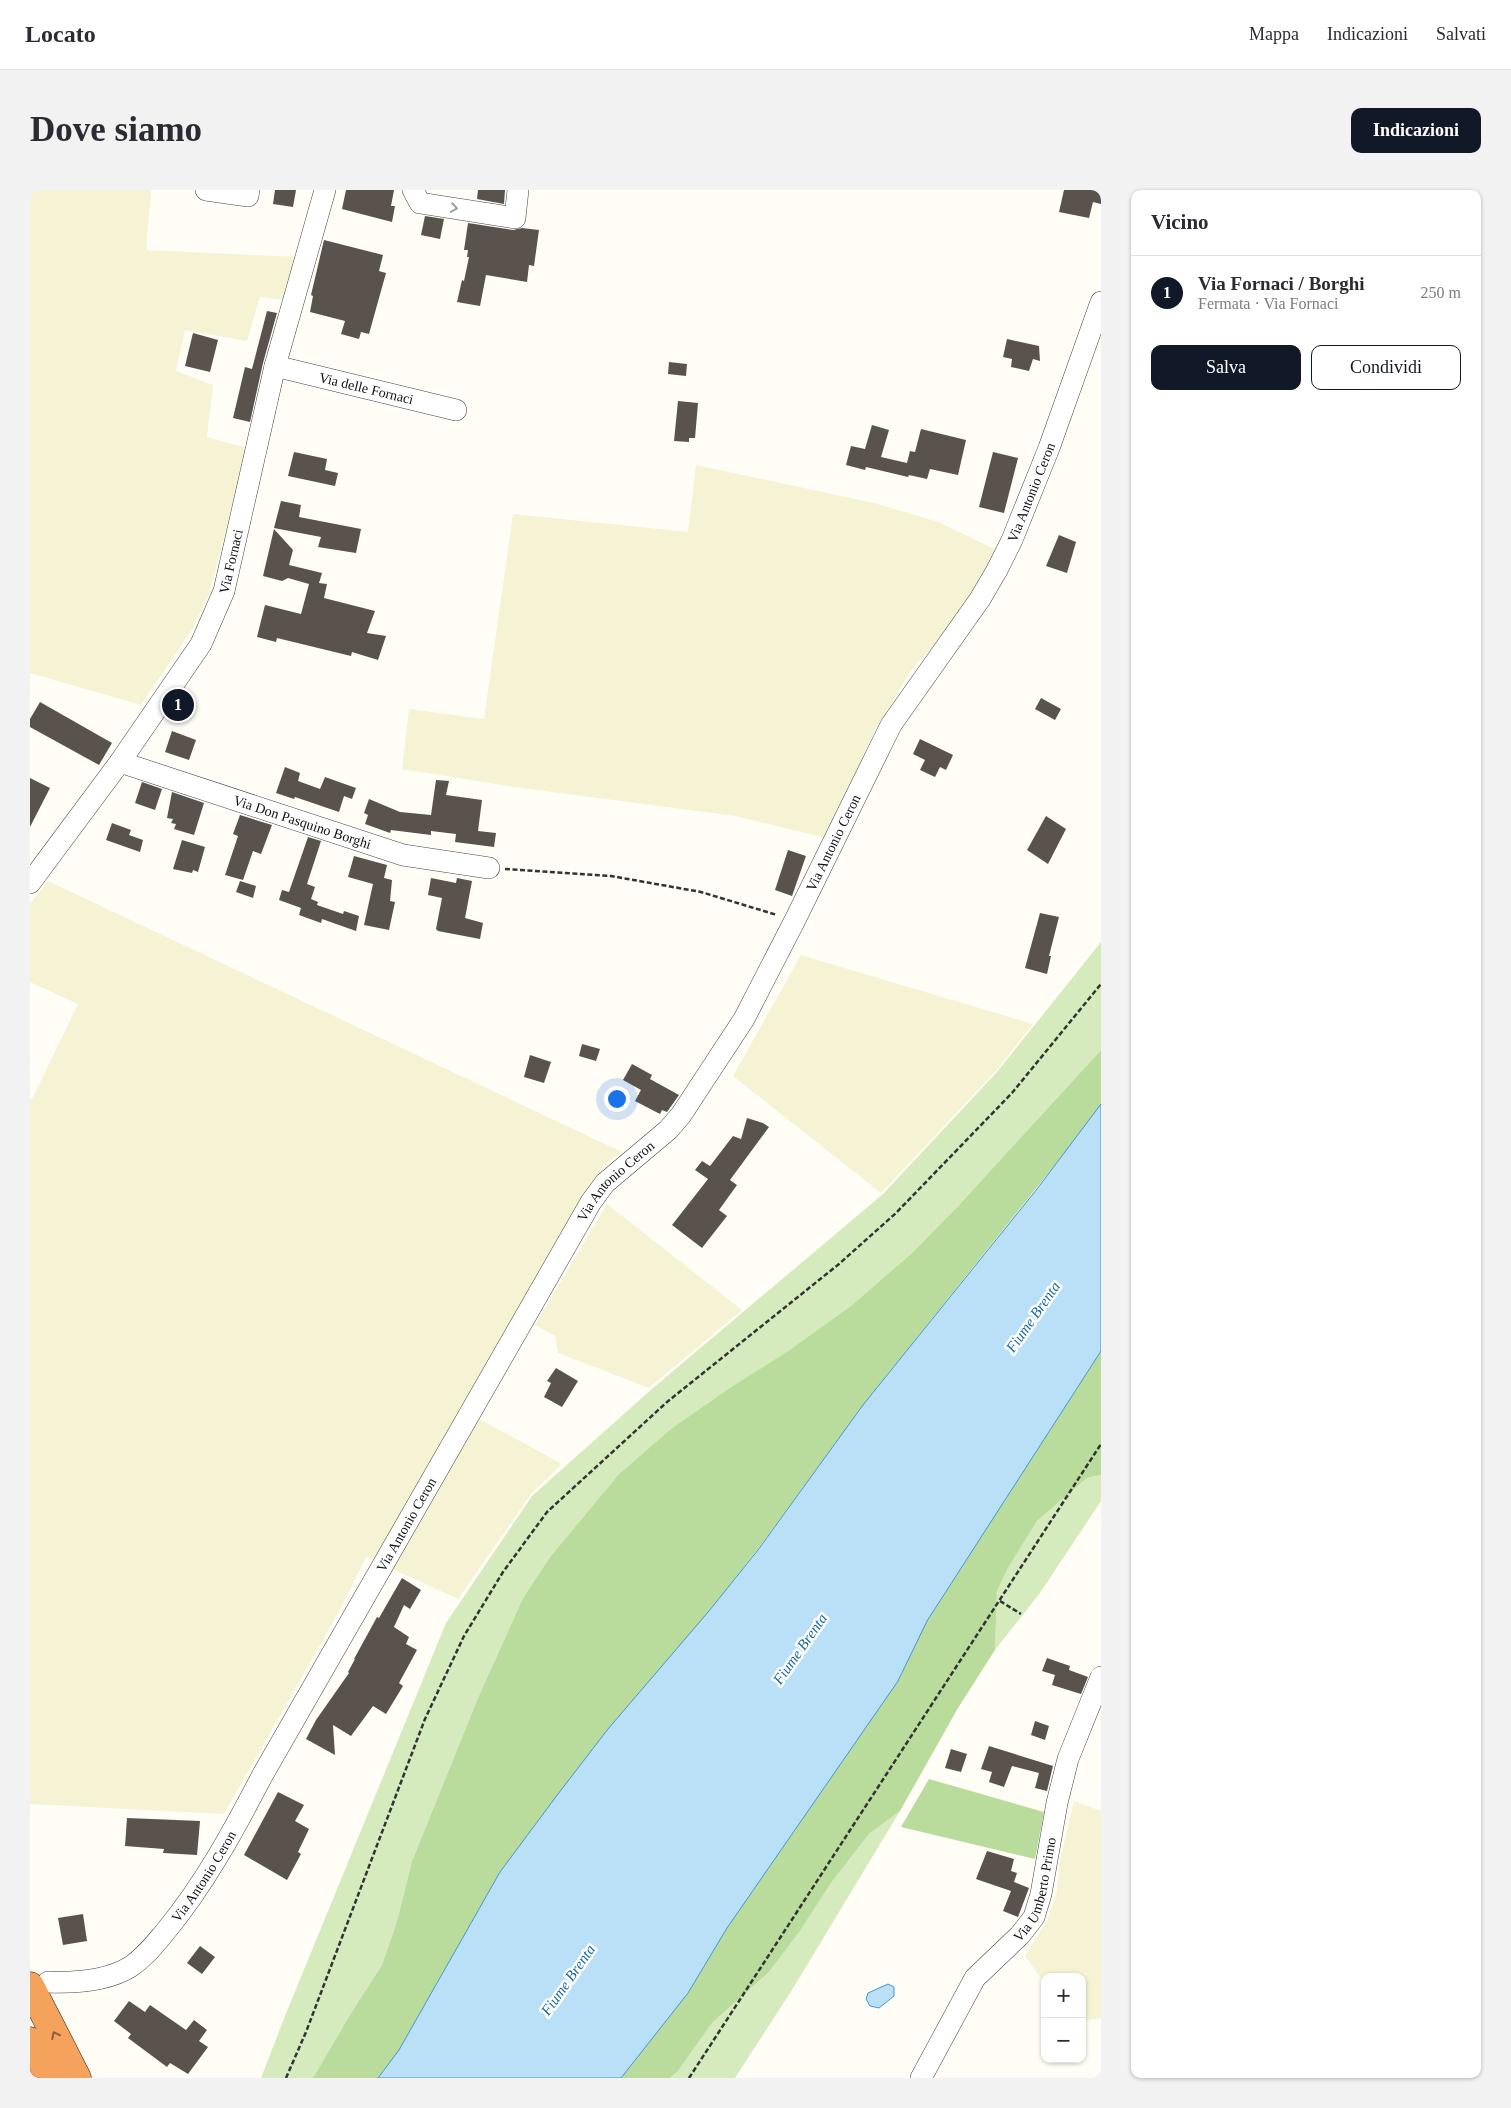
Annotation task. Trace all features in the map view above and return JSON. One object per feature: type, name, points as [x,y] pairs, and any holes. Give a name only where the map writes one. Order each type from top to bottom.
[{"type":"highway","points":[[39,1984],[77,2078]]},
{"type":"highway","points":[[30,2041],[49,2078]]},
{"type":"street","points":[[206,190],[248,196],[248,190]]},
{"type":"street","name":"Via Fornaci","points":[[30,883],[37,862],[120,762],[201,644],[224,591],[275,366],[326,190]]},
{"type":"street","points":[[413,190],[420,203],[515,218],[518,190]]},
{"type":"street","name":"Via Antonio Ceron","points":[[39,1984],[87,1980],[128,1968],[142,1958],[181,1912],[242,1815],[262,1776],[591,1202],[605,1183],[658,1140],[681,1115],[744,1019],[796,920],[892,725],[980,599],[1008,548],[1052,440],[1101,302]]},
{"type":"street","name":"Via delle Fornaci","points":[[275,366],[456,410]]},
{"type":"street","name":"Via Don Pasquino Borghi","points":[[120,762],[403,855],[489,868]]},
{"type":"street","name":"Via Umberto Primo","points":[[921,2078],[975,1978],[1020,1935],[1034,1917],[1041,1894],[1056,1803],[1068,1759],[1101,1677]]},
{"type":"path","points":[[489,868],[611,876],[629,879],[701,892],[796,920]]},
{"type":"path","points":[[286,2078],[306,2032],[425,1719],[464,1636],[503,1572],[547,1512],[667,1402],[838,1264],[896,1213],[1012,1092],[1078,1015],[1101,984]]},
{"type":"path","points":[[689,2078],[1101,1444]]},
{"type":"path","points":[[1000,1601],[1021,1614]]},
{"type":"shaded area","points":[[30,190],[151,190],[146,250],[295,257],[285,300],[260,297],[247,341],[185,330],[176,371],[213,385],[207,437],[247,448],[209,595],[191,631],[141,705],[30,673]]},
{"type":"shaded area","points":[[696,465],[874,503],[939,522],[996,550],[966,608],[910,672],[870,740],[827,838],[735,816],[514,787],[402,769],[409,709],[484,719],[513,514],[688,532]]},
{"type":"shaded area","points":[[48,881],[622,1152],[603,1166],[504,1332],[461,1409],[562,1464],[531,1494],[458,1599],[366,1557],[341,1608],[224,1814],[30,1804],[30,1099],[32,1099],[78,1004],[30,982],[30,904]]},
{"type":"shaded area","points":[[801,955],[1033,1024],[996,1071],[881,1193],[733,1076]]},
{"type":"shaded area","points":[[607,1204],[742,1310],[649,1388],[558,1353],[555,1336],[535,1325]]},
{"type":"shaded area","points":[[1074,1801],[1101,1811],[1101,2018],[1086,2020],[1086,1973],[1041,1973],[1041,1978],[1025,1956],[1047,1920],[1056,1896],[1060,1860]]},
{"type":"green space","points":[[1101,942],[1101,1050],[959,1205],[912,1253],[852,1305],[788,1351],[731,1387],[672,1428],[619,1474],[550,1557],[523,1598],[478,1698],[412,1861],[397,1921],[382,1965],[313,2078],[261,2078],[446,1623],[532,1496],[653,1388],[883,1194],[997,1072]]},
{"type":"green space","points":[[1101,1050],[1101,1104],[1089,1122],[863,1405],[758,1549],[709,1611],[608,1729],[558,1794],[500,1872],[399,2050],[378,2078],[313,2078],[382,1965],[397,1921],[412,1861],[478,1698],[523,1598],[550,1557],[619,1474],[672,1428],[731,1387],[788,1351],[852,1305],[912,1253],[959,1205]]},
{"type":"green space","points":[[1101,1351],[1101,1475],[1087,1478],[1037,1521],[1008,1568],[997,1591],[995,1650],[958,1708],[900,1811],[869,1834],[831,1883],[800,1931],[769,1972],[712,2023],[678,2071],[670,2078],[621,2078],[688,1993],[727,1928],[898,1681],[927,1621]]},
{"type":"green space","points":[[1101,1475],[1101,1501],[1040,1593],[995,1650],[997,1591],[1008,1568],[1037,1521],[1087,1478]]},
{"type":"green space","points":[[929,1779],[1044,1812],[1035,1859],[901,1827]]},
{"type":"green space","points":[[900,1811],[792,1990],[735,2078],[670,2078],[678,2071],[712,2023],[769,1972],[800,1931],[831,1883],[869,1834]]},
{"type":"water","name":"Fiume Brenta","points":[[1101,1104],[1101,1351],[927,1621],[898,1681],[727,1928],[688,1993],[621,2078],[378,2078],[399,2050],[500,1872],[608,1729],[709,1611],[758,1550],[863,1405],[1037,1189]]},
{"type":"water","points":[[888,1984],[894,1987],[894,1996],[879,2008],[870,2006],[866,1999],[868,1993]]},
{"type":"building","points":[[275,190],[296,190],[293,207],[273,204]]},
{"type":"building","points":[[346,190],[394,190],[391,206],[395,206],[392,222],[342,209]]},
{"type":"building","points":[[478,190],[505,190],[504,204],[477,199]]},
{"type":"building","points":[[1064,190],[1101,190],[1101,204],[1093,202],[1089,218],[1059,212]]},
{"type":"building","points":[[425,216],[444,219],[440,239],[421,235]]},
{"type":"building","points":[[468,223],[513,230],[522,228],[539,230],[534,266],[529,265],[527,282],[486,275],[480,306],[457,302],[469,257],[467,257],[468,250],[464,250]]},
{"type":"building","points":[[324,240],[383,255],[379,271],[386,273],[369,334],[361,332],[359,339],[341,334],[345,321],[310,312],[313,296],[311,295]]},
{"type":"building","points":[[267,311],[277,313],[263,363],[250,422],[233,418],[245,367],[252,369]]},
{"type":"building","points":[[193,333],[218,340],[210,372],[185,366]]},
{"type":"building","points":[[1007,339],[1039,346],[1040,361],[1033,359],[1029,371],[1011,367],[1012,359],[1003,357]]},
{"type":"building","points":[[669,362],[687,364],[686,376],[668,374]]},
{"type":"building","points":[[678,401],[698,403],[695,438],[689,438],[689,442],[674,441]]},
{"type":"building","points":[[872,425],[889,430],[881,457],[907,463],[910,451],[915,452],[921,429],[966,440],[958,475],[930,469],[927,479],[909,475],[908,477],[866,467],[865,470],[846,465],[851,446],[865,449]]},
{"type":"building","points":[[294,452],[327,459],[325,470],[338,473],[335,486],[288,476]]},
{"type":"building","points":[[993,452],[1018,458],[1004,513],[979,507]]},
{"type":"building","points":[[281,501],[301,505],[299,517],[361,529],[356,553],[318,547],[321,537],[274,528]]},
{"type":"building","points":[[274,529],[293,550],[289,565],[322,573],[319,583],[327,584],[324,598],[375,611],[367,633],[386,636],[378,660],[352,652],[351,656],[277,638],[276,642],[257,637],[265,605],[301,614],[309,584],[288,578],[282,581],[263,576]]},
{"type":"building","points":[[1059,535],[1076,542],[1067,573],[1046,566]]},
{"type":"building","points":[[1041,698],[1061,709],[1055,720],[1035,709]]},
{"type":"building","points":[[40,702],[112,743],[99,765],[30,727],[30,719]]},
{"type":"building","points":[[172,731],[196,740],[189,760],[165,752]]},
{"type":"building","points":[[920,739],[953,755],[946,770],[940,767],[935,777],[920,770],[925,760],[913,754]]},
{"type":"building","points":[[285,767],[300,773],[298,781],[320,789],[325,777],[356,788],[352,799],[344,796],[339,812],[295,797],[294,799],[276,793]]},
{"type":"building","points":[[30,778],[50,788],[30,827]]},
{"type":"building","points":[[436,780],[449,781],[446,795],[482,800],[478,831],[496,833],[494,847],[455,842],[456,834],[431,831],[431,835],[391,830],[390,833],[365,824],[368,815],[364,813],[369,799],[400,812],[431,815]]},
{"type":"building","points":[[142,782],[162,789],[155,810],[135,803]]},
{"type":"building","points":[[172,792],[204,803],[194,835],[174,829],[176,824],[171,823],[173,819],[167,818]]},
{"type":"building","points":[[240,815],[272,825],[261,854],[253,851],[243,880],[225,875],[238,836],[233,834]]},
{"type":"building","points":[[1046,816],[1066,829],[1048,864],[1027,850]]},
{"type":"building","points":[[112,823],[131,830],[129,835],[143,840],[140,852],[106,840]]},
{"type":"building","points":[[308,837],[321,841],[307,884],[315,887],[311,899],[318,902],[317,905],[343,914],[344,911],[359,916],[356,931],[322,919],[321,923],[299,915],[301,908],[279,900],[282,890],[289,892]]},
{"type":"building","points":[[182,840],[205,847],[198,872],[193,870],[192,873],[173,869]]},
{"type":"building","points":[[788,850],[806,856],[792,896],[775,890]]},
{"type":"building","points":[[354,856],[387,865],[384,878],[392,880],[390,901],[395,902],[389,930],[364,925],[373,884],[348,877]]},
{"type":"building","points":[[431,878],[456,883],[457,878],[472,881],[465,918],[483,923],[480,939],[438,931],[436,929],[442,898],[428,895]]},
{"type":"building","points":[[240,881],[256,886],[253,898],[236,892]]},
{"type":"building","points":[[1040,913],[1059,917],[1049,956],[1051,956],[1047,974],[1025,968]]},
{"type":"building","points":[[582,1044],[600,1049],[596,1061],[579,1056]]},
{"type":"building","points":[[530,1055],[551,1062],[544,1083],[524,1077]]},
{"type":"building","points":[[632,1064],[652,1075],[650,1079],[679,1095],[667,1112],[662,1110],[660,1114],[635,1101],[641,1090],[623,1080]]},
{"type":"building","points":[[747,1118],[769,1127],[730,1180],[737,1185],[719,1210],[727,1216],[702,1248],[672,1225],[708,1179],[695,1170],[702,1161],[710,1166],[733,1136],[741,1139]]},
{"type":"building","points":[[556,1368],[578,1381],[562,1407],[544,1397],[551,1383],[547,1381]]},
{"type":"building","points":[[402,1578],[421,1590],[410,1609],[404,1605],[394,1627],[409,1637],[406,1644],[417,1650],[399,1683],[403,1686],[386,1714],[373,1706],[351,1736],[333,1725],[335,1755],[306,1739],[316,1720],[349,1673],[354,1659],[377,1617],[379,1618]]},
{"type":"building","points":[[1047,1658],[1070,1666],[1069,1670],[1088,1677],[1081,1694],[1052,1685],[1055,1675],[1042,1671]]},
{"type":"building","points":[[1035,1721],[1049,1726],[1045,1740],[1031,1735]]},
{"type":"building","points":[[989,1746],[1053,1766],[1047,1791],[1035,1788],[1039,1773],[1012,1766],[1004,1787],[989,1782],[992,1772],[981,1769]]},
{"type":"building","points":[[951,1749],[967,1754],[961,1772],[945,1768]]},
{"type":"building","points":[[278,1792],[304,1805],[295,1821],[309,1829],[298,1852],[301,1854],[287,1880],[244,1855]]},
{"type":"building","points":[[127,1818],[200,1821],[197,1855],[163,1853],[164,1849],[125,1846]]},
{"type":"building","points":[[987,1851],[1014,1859],[1011,1871],[1017,1873],[1014,1882],[1029,1888],[1018,1917],[1003,1911],[1011,1891],[976,1879]]},
{"type":"building","points":[[83,1914],[87,1941],[63,1945],[58,1918]]},
{"type":"building","points":[[200,1946],[215,1957],[202,1974],[187,1963]]},
{"type":"building","points":[[129,2001],[145,2012],[150,2005],[186,2030],[194,2020],[207,2030],[199,2041],[208,2047],[188,2074],[170,2063],[167,2067],[128,2038],[131,2034],[114,2021]]},
{"type":"place","name":"Via Fornaci / Borghi","points":[[178,705]]}]
